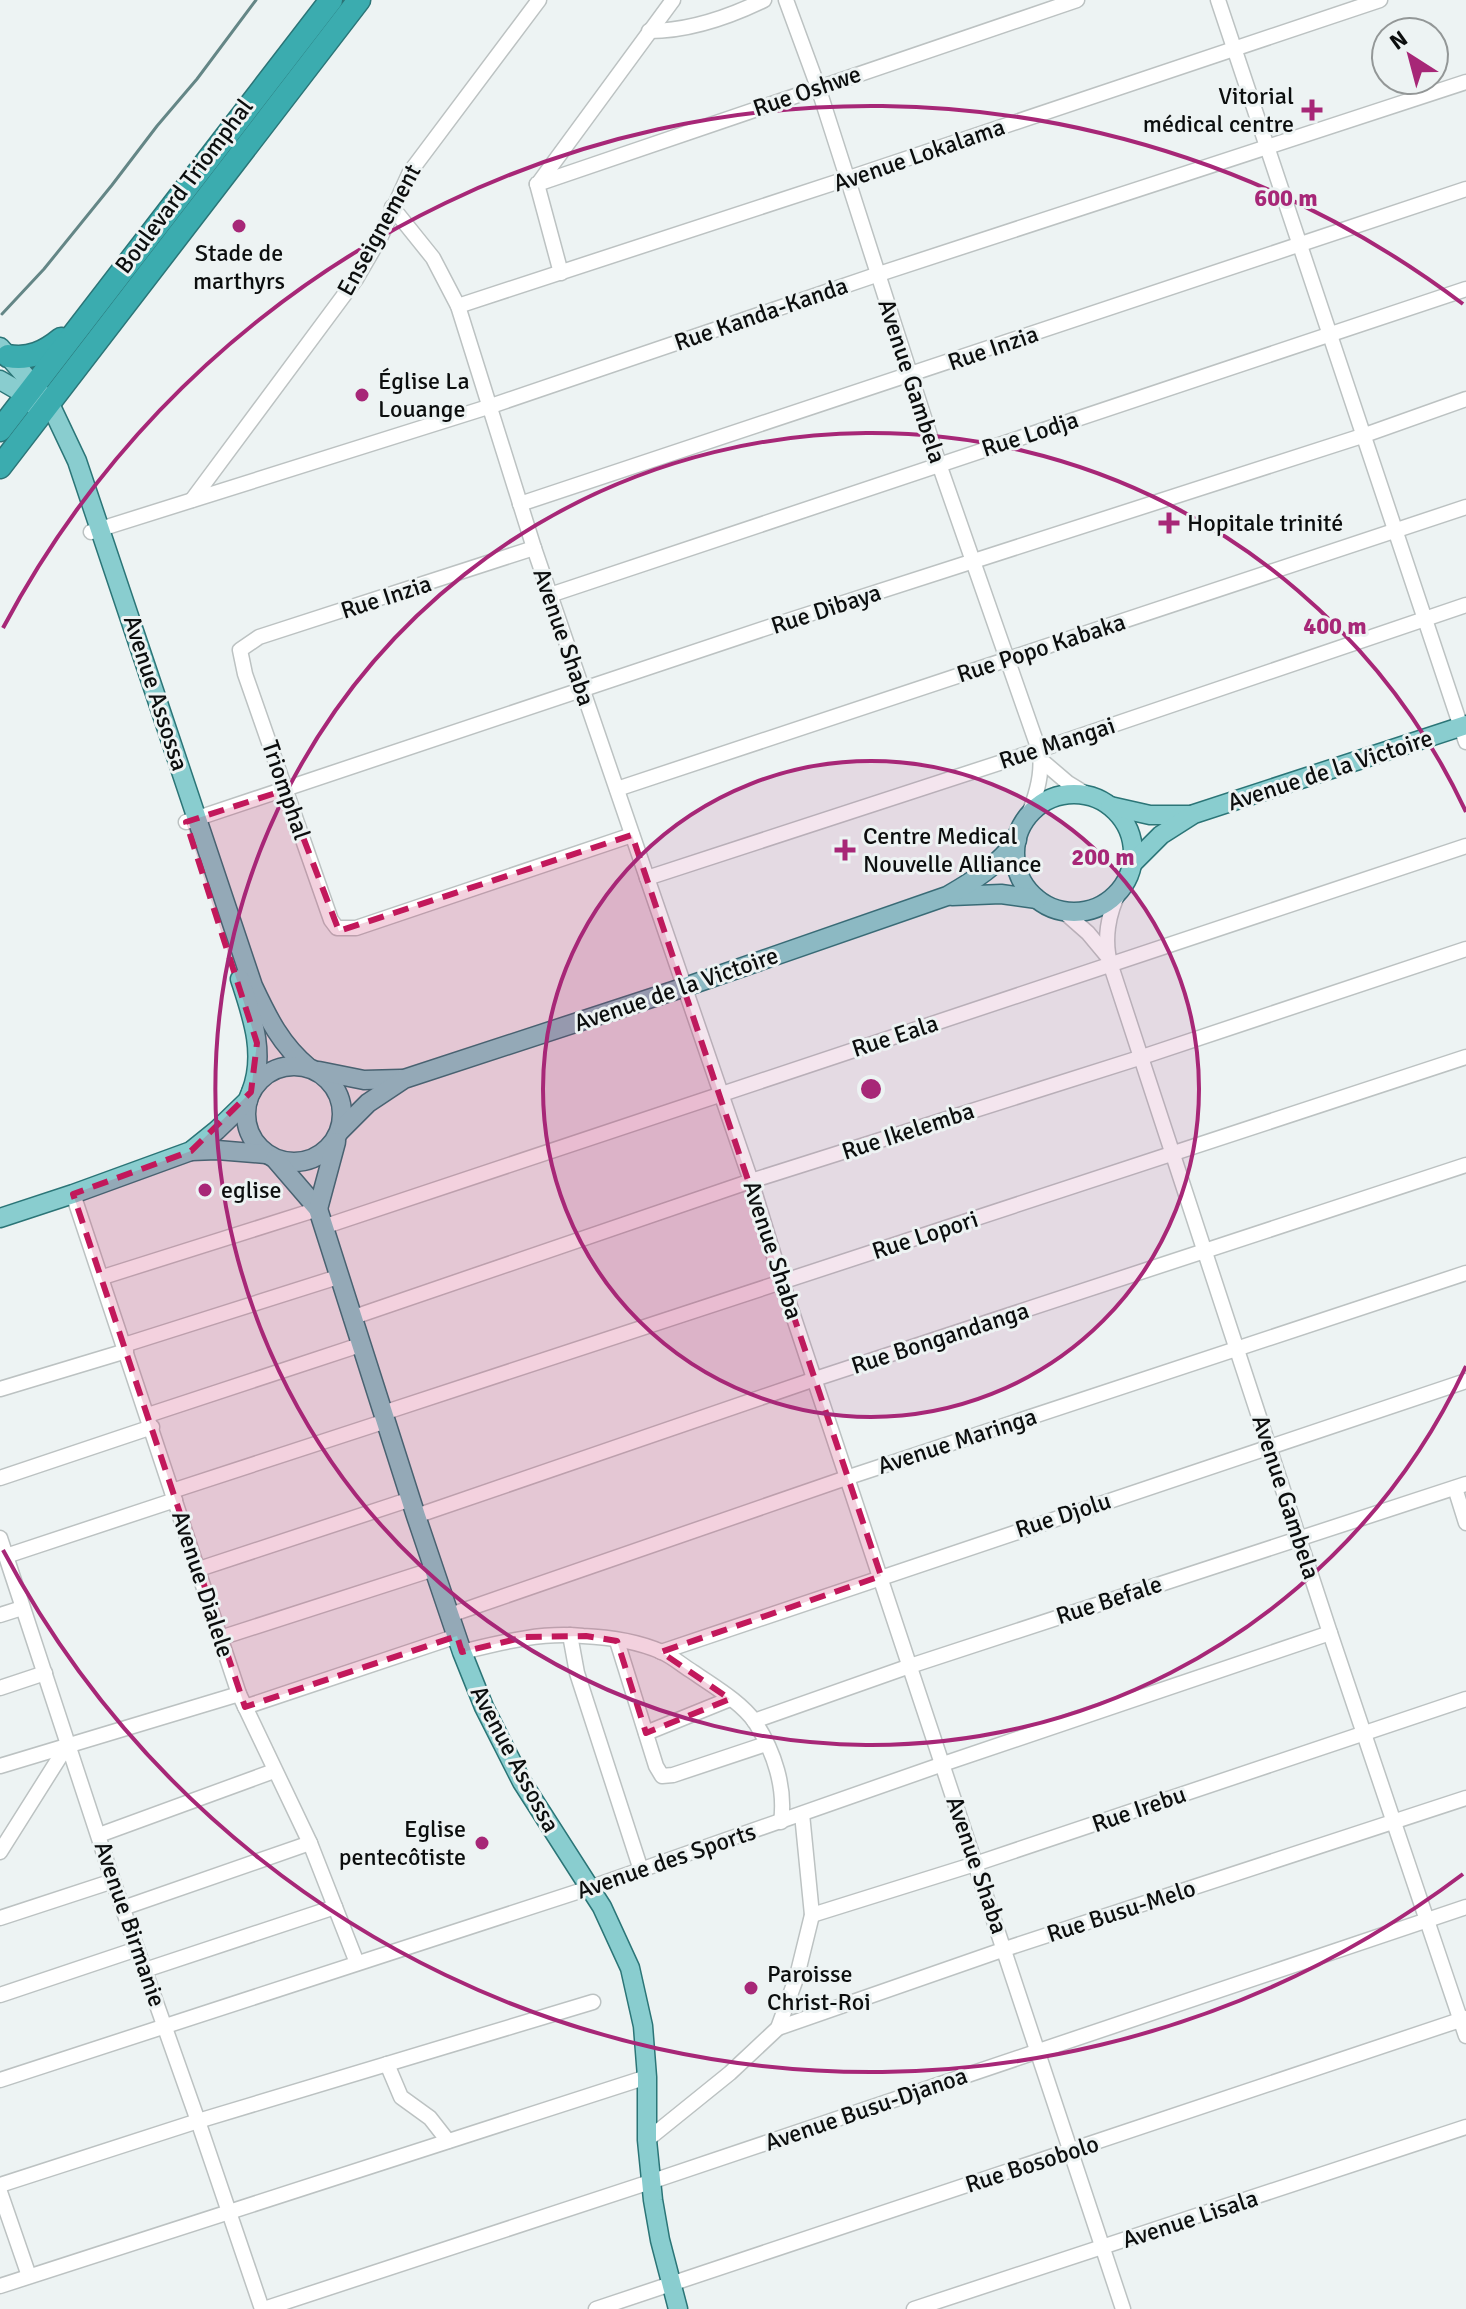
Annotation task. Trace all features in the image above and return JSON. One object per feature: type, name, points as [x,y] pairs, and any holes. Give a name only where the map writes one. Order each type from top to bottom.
[{"type":"highway","name":"Boulevard Triomphal","points":[[0,430],[331,0]]},
{"type":"highway","name":"Boulevard Triomphal","points":[[0,467],[359,0]]},
{"type":"highway","points":[[4,352],[26,358],[39,354],[83,320]]},
{"type":"main road","name":"Avenue Assossa","points":[[4,352],[46,409],[96,531],[248,987]]},
{"type":"main road","points":[[0,380],[30,390]]},
{"type":"main road","name":"Avenue de la Victoire","points":[[1194,814],[1464,731]]},
{"type":"main road","points":[[947,896],[985,874],[1007,854],[1027,818],[1040,806],[1056,798],[1073,795],[1091,797],[1109,806],[1150,815],[1194,814]]},
{"type":"main road","points":[[1109,806],[1121,817],[1129,831],[1133,863]]},
{"type":"main road","points":[[947,896],[1001,894],[1037,899],[1063,911],[1094,908],[1104,904],[1120,890],[1133,863],[1161,835],[1194,814]]},
{"type":"main road","points":[[1017,840],[1017,866],[1028,890],[1037,899]]},
{"type":"main road","name":"Avenue de la Victoire","points":[[404,1079],[685,987],[947,896]]},
{"type":"main road","points":[[248,987],[283,1043],[327,1078],[342,1103],[343,1117],[321,1218]]},
{"type":"main road","points":[[248,987],[257,1043],[257,1070],[245,1112],[250,1136],[321,1218]]},
{"type":"main road","points":[[191,1151],[217,1130],[263,1077],[280,1068],[312,1069],[364,1080],[404,1079]]},
{"type":"main road","points":[[0,1218],[191,1151],[231,1150],[290,1163],[304,1162],[330,1147],[339,1132],[368,1103],[404,1079]]},
{"type":"main road","name":"Avenue Assossa","points":[[321,1218],[413,1508],[484,1707],[522,1782],[619,1941],[635,1980],[647,2077],[650,2182],[678,2309]]},
{"type":"street","name":"Enseignement","points":[[192,501],[356,279],[381,236],[401,187],[539,0]]},
{"type":"street","points":[[561,273],[537,184],[673,0]]},
{"type":"street","points":[[649,31],[685,28],[724,17],[764,0]]},
{"type":"street","name":"Avenue Gambela","points":[[786,0],[818,87],[939,464],[1009,658],[1040,755]]},
{"type":"street","name":"Rue Oshwe","points":[[537,184],[1077,0]]},
{"type":"street","points":[[1218,0],[1362,436],[1464,731]]},
{"type":"street","name":"Avenue Lokalama","points":[[458,306],[1380,0]]},
{"type":"street","name":"Rue Kanda-Kanda","points":[[96,531],[488,407],[876,275],[1466,82]]},
{"type":"street","name":"Rue Inzia","points":[[520,504],[1466,189]]},
{"type":"street","name":"Avenue Shaba","points":[[392,207],[433,258],[458,306],[534,548],[751,1181],[1123,2309]]},
{"type":"street","name":"Rue Lodja","points":[[550,595],[1466,289]]},
{"type":"street","name":"Rue Dibaya","points":[[192,820],[974,560],[1362,436],[1466,399]]},
{"type":"street","name":"Rue Popo Kabaka","points":[[617,789],[1466,507]]},
{"type":"street","name":"Rue Inzia","points":[[240,650],[259,637],[534,548]]},
{"type":"street","name":"Rue Mangai","points":[[647,878],[1040,755],[1466,605]]},
{"type":"street","name":"Triomphal","points":[[240,650],[245,674],[285,790],[331,920],[337,928],[356,928],[632,835]]},
{"type":"street","points":[[1040,755],[1068,783],[1091,797]]},
{"type":"street","points":[[1027,818],[1036,793],[1040,755]]},
{"type":"street","name":"Rue Eala","points":[[103,1277],[321,1218],[721,1092],[1466,846]]},
{"type":"street","points":[[1109,962],[1108,923],[1120,890]]},
{"type":"street","points":[[1063,911],[1088,933],[1109,962]]},
{"type":"street","name":"Rue Ikelemba","points":[[351,1318],[751,1181],[1139,1058],[1466,949]]},
{"type":"street","name":"Avenue Gambela","points":[[1109,962],[1363,1733],[1463,2019],[1466,2036]]},
{"type":"street","name":"Rue Lopori","points":[[6,1556],[385,1417],[782,1282],[1466,1057]]},
{"type":"street","name":"Rue Bongandanga","points":[[199,1569],[413,1508],[1466,1165]]},
{"type":"street","name":"Avenue Dialele","points":[[73,1194],[242,1700],[310,1843],[357,1963]]},
{"type":"street","name":"Avenue Maringa","points":[[450,1615],[849,1477],[1466,1273]]},
{"type":"street","points":[[0,1389],[338,1277]]},
{"type":"street","points":[[0,1478],[360,1345]]},
{"type":"street","name":"Rue Djolu","points":[[661,1652],[1466,1381]]},
{"type":"street","points":[[1461,1486],[1466,1523]]},
{"type":"street","name":"Rue Befale","points":[[754,1721],[910,1666],[1461,1486]]},
{"type":"street","name":"Avenue Birmanie","points":[[0,1538],[113,1881],[263,2309]]},
{"type":"street","points":[[220,1638],[434,1569]]},
{"type":"street","points":[[0,1615],[22,1608]]},
{"type":"street","name":"Avenue des Sports","points":[[0,2080],[589,1888],[1330,1633]]},
{"type":"street","points":[[570,1635],[577,1673],[641,1870]]},
{"type":"street","points":[[0,1766],[68,1744],[460,1644],[570,1635],[617,1641],[661,1652],[730,1699],[754,1721],[775,1763],[782,1790],[781,1822]]},
{"type":"street","points":[[617,1641],[656,1766],[662,1776],[766,1744]]},
{"type":"street","points":[[0,1688],[45,1673]]},
{"type":"street","points":[[646,1733],[730,1699]]},
{"type":"street","name":"Rue Irebu","points":[[812,1915],[975,1864],[1466,1699]]},
{"type":"street","points":[[0,1852],[68,1744]]},
{"type":"street","points":[[99,1835],[274,1771]]},
{"type":"street","name":"Rue Busu-Melo","points":[[778,2028],[1005,1949],[1466,1798]]},
{"type":"street","points":[[647,2140],[730,2073],[778,2028],[797,1976],[812,1915],[802,1814]]},
{"type":"street","points":[[123,1908],[310,1843]]},
{"type":"street","points":[[0,1918],[113,1881]]},
{"type":"street","points":[[145,1970],[335,1907]]},
{"type":"street","name":"Avenue Busu-Djanoa","points":[[263,2309],[1466,1907]]},
{"type":"street","points":[[0,1995],[137,1949]]},
{"type":"street","points":[[0,2185],[198,2121],[593,2002]]},
{"type":"street","name":"Rue Bosobolo","points":[[596,2309],[1463,2019]]},
{"type":"street","points":[[387,2064],[401,2097],[430,2118],[448,2141]]},
{"type":"street","points":[[0,2286],[647,2077]]},
{"type":"street","name":"Avenue Lisala","points":[[914,2309],[1466,2127]]},
{"type":"street","points":[[0,2192],[29,2276]]},
{"type":"highlighted area","points":[[285,790],[339,931],[632,835],[881,1576],[661,1652],[730,1699],[646,1733],[617,1641],[586,1636],[525,1637],[462,1652],[457,1636],[245,1707],[73,1194],[191,1151],[251,1092],[257,1043],[186,822]]},
{"type":"waterway","points":[[2,314],[44,269],[112,185],[256,0]]},
{"type":"place","name":"Vitorial médical centre","points":[[1312,110]]},
{"type":"place","name":"Stade de marthyrs","points":[[239,226]]},
{"type":"place","name":"Église La Louange","points":[[362,395]]},
{"type":"place","name":"Hopitale trinité","points":[[1169,523]]},
{"type":"place","name":"Centre Medical Nouvelle Alliance","points":[[845,850]]},
{"type":"place","name":"eglise","points":[[205,1190]]},
{"type":"place","name":"Eglise pentecôtiste","points":[[482,1843]]},
{"type":"place","name":"Paroisse Christ-Roi","points":[[751,1988]]}]
